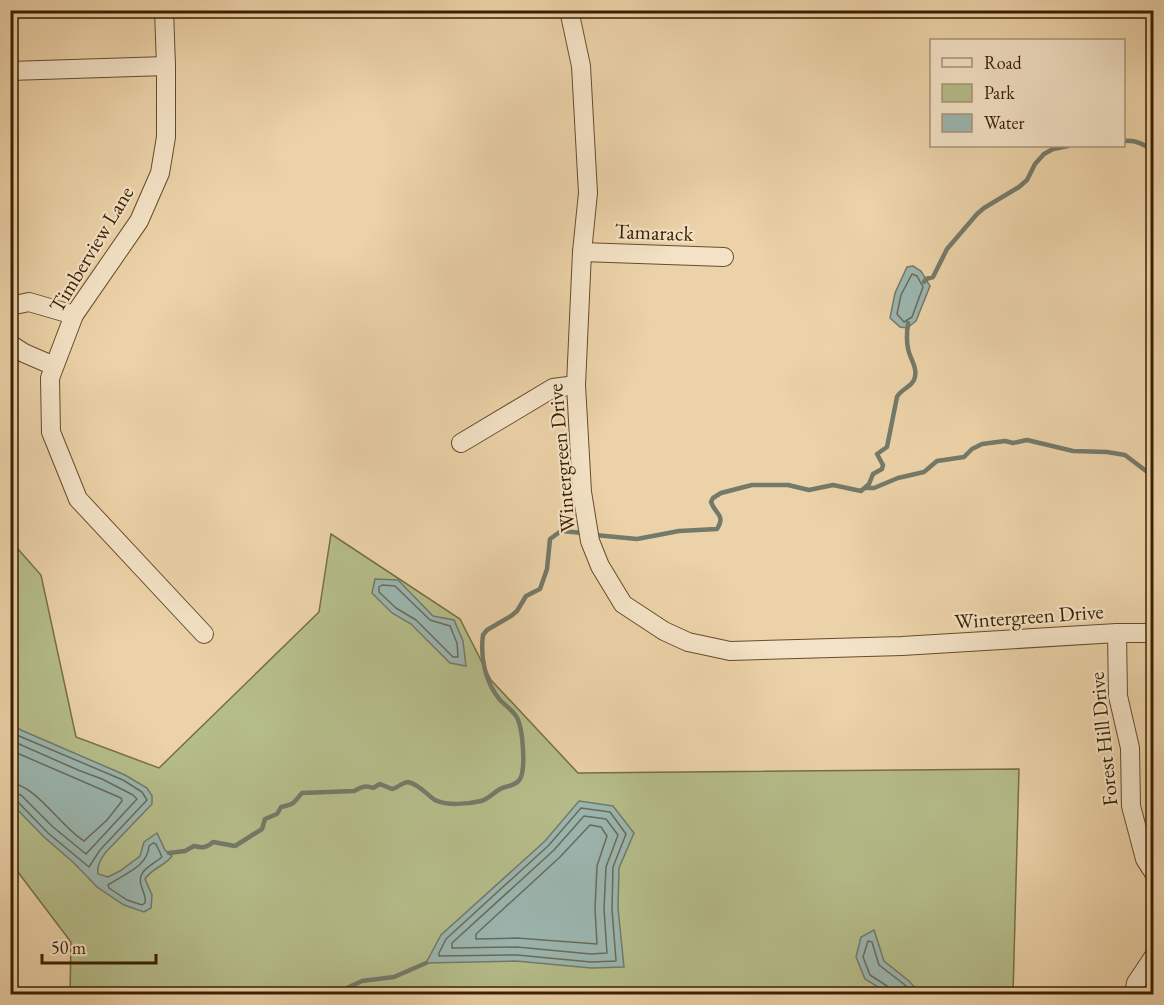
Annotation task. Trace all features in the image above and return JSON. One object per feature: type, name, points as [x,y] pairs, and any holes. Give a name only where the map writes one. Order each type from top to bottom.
[{"type":"street","name":"Timberview Lane","points":[[164,10],[166,137],[160,173],[140,221],[74,315],[50,378],[51,432],[78,499],[204,634]]},
{"type":"street","name":"Wintergreen Drive","points":[[569,10],[581,66],[588,193],[582,252],[576,385],[582,492],[590,541],[600,566],[623,604],[664,631],[688,642],[730,651],[902,646],[1117,633],[1154,633]]},
{"type":"street","points":[[10,71],[166,66]]},
{"type":"street","name":"Tamarack","points":[[582,252],[724,257]]},
{"type":"street","points":[[10,306],[29,302],[74,315]]},
{"type":"street","points":[[10,344],[54,366]]},
{"type":"street","points":[[461,443],[553,388],[576,385]]},
{"type":"street","name":"Forest Hill Drive","points":[[1117,633],[1118,696],[1130,748],[1131,806],[1145,859],[1154,873]]},
{"type":"street","points":[[1134,994],[1136,983],[1154,956]]},
{"type":"green space","points":[[331,534],[460,619],[491,680],[578,773],[1019,769],[1013,994],[70,994],[71,942],[11,863],[10,540],[41,575],[76,737],[159,768],[319,612]]},
{"type":"water","points":[[913,266],[921,271],[930,286],[916,321],[907,328],[900,327],[890,318],[895,293],[907,267]]},
{"type":"water","points":[[375,579],[398,580],[433,616],[454,620],[463,641],[466,666],[450,663],[411,624],[392,613],[372,593]]},
{"type":"water","points":[[11,723],[21,730],[125,775],[147,788],[152,796],[152,804],[105,853],[99,863],[98,874],[108,877],[120,871],[140,856],[144,842],[157,833],[165,850],[172,856],[145,879],[152,895],[151,908],[144,912],[124,905],[97,887],[11,803]]},
{"type":"water","points":[[579,801],[613,806],[634,833],[619,868],[618,908],[624,967],[591,968],[516,961],[426,963],[441,935],[545,841]]},
{"type":"water","points":[[874,930],[884,961],[921,994],[885,994],[883,990],[865,979],[856,957],[861,937]]},
{"type":"waterway","points":[[1125,141],[1140,143],[1154,152]]},
{"type":"waterway","points":[[924,282],[933,277],[947,249],[977,214],[1027,180],[1035,164],[1044,154],[1063,147]]},
{"type":"waterway","points":[[595,535],[637,539],[679,531],[717,529],[720,517],[711,502],[713,498],[721,493],[752,485],[788,485],[809,490],[833,485],[861,491],[869,484],[873,474],[882,469],[883,465],[877,454],[887,447],[897,397],[914,380],[915,367],[907,342],[908,323]]},
{"type":"waterway","points":[[865,488],[874,488],[898,478],[924,472],[937,461],[964,457],[972,449],[982,444],[1027,440],[1073,451],[1125,455],[1154,477]]},
{"type":"waterway","points":[[169,853],[185,851],[194,846],[204,847],[213,842],[235,846],[262,829],[265,819],[277,814],[281,807],[294,803],[302,793],[354,791],[364,787],[373,788],[380,784],[392,789],[408,782],[419,787],[435,800],[458,804],[484,800],[500,789],[516,783],[520,779],[523,766],[520,729],[516,716],[500,700],[487,677],[482,652],[483,635],[517,611],[526,596],[540,589],[547,569],[550,539],[561,531],[583,533]]},
{"type":"waterway","points":[[334,994],[362,981],[394,977],[426,963]]}]
